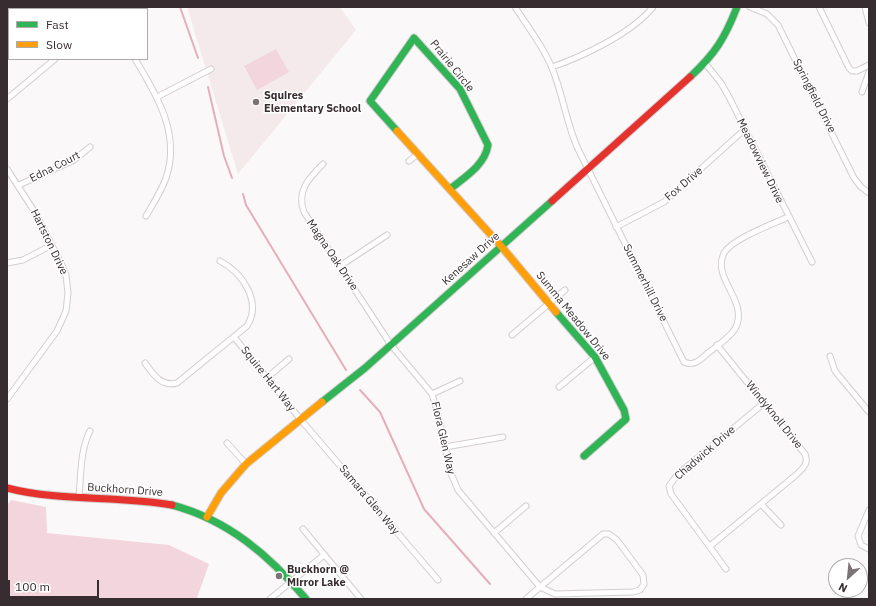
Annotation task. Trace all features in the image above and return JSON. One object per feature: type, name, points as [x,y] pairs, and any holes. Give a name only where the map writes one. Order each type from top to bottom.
[{"type":"street","name":"Summerhill Drive","points":[[515,7],[552,67],[573,140],[682,360],[689,364],[698,362],[732,333],[739,317],[735,299],[722,271],[724,254],[733,244],[788,217]]},
{"type":"street","points":[[552,67],[596,48],[638,22],[653,7]]},
{"type":"street","name":"Kenesaw Drive","points":[[207,517],[220,493],[246,464],[391,345],[705,63],[726,35],[737,7]]},
{"type":"street","name":"Springfield Drive","points":[[750,7],[767,14],[778,25],[854,178],[861,187],[869,193]]},
{"type":"street","points":[[819,7],[849,68],[852,71],[857,71],[869,65]]},
{"type":"street","points":[[865,7],[869,23]]},
{"type":"street","name":"Prairie Circle","points":[[450,189],[483,160],[488,150],[488,145],[460,89],[414,38],[370,101],[501,246]]},
{"type":"street","points":[[7,99],[54,60]]},
{"type":"street","points":[[136,60],[157,97],[168,126],[171,141],[170,161],[164,184],[146,216]]},
{"type":"street","name":"Meadowview Drive","points":[[705,63],[721,83],[812,262]]},
{"type":"street","points":[[157,97],[211,69]]},
{"type":"street","points":[[862,92],[869,72]]},
{"type":"street","name":"Fox Drive","points":[[616,227],[664,202],[744,130]]},
{"type":"street","name":"Edna Court","points":[[19,185],[74,160],[90,147]]},
{"type":"street","points":[[409,161],[418,154]]},
{"type":"street","name":"Magna Oak Drive","points":[[323,164],[310,177],[302,189],[302,205],[311,223],[391,345]]},
{"type":"street","name":"Hartston Drive","points":[[7,169],[19,185],[52,245],[66,275],[68,292],[66,311],[57,331],[7,399]]},
{"type":"street","points":[[340,266],[387,236]]},
{"type":"street","points":[[7,263],[24,260],[52,245]]},
{"type":"street","name":"Summa Meadow Drive","points":[[501,246],[594,357],[624,410],[626,419],[622,424],[584,456]]},
{"type":"street","points":[[145,363],[161,381],[167,384],[176,383],[234,338],[250,320],[253,305],[249,293],[241,279],[234,271],[220,261]]},
{"type":"street","points":[[512,335],[565,290]]},
{"type":"street","name":"Squire Hart Way","points":[[234,338],[268,377],[301,420]]},
{"type":"street","name":"Flora Glen Way","points":[[391,345],[432,394],[437,407],[450,471],[458,490],[540,587]]},
{"type":"street","name":"Windyknoll Drive","points":[[710,546],[801,470],[807,461],[805,454],[718,345]]},
{"type":"street","points":[[830,356],[835,371],[869,412]]},
{"type":"street","points":[[559,387],[594,357]]},
{"type":"street","points":[[268,377],[289,360]]},
{"type":"street","points":[[432,394],[460,381]]},
{"type":"street","name":"Chadwick Drive","points":[[726,569],[671,494],[669,486],[677,475],[764,403]]},
{"type":"street","name":"Samara Glen Way","points":[[301,420],[438,580]]},
{"type":"street","points":[[80,498],[83,450],[90,431]]},
{"type":"street","points":[[445,448],[503,437]]},
{"type":"street","points":[[227,443],[246,464]]},
{"type":"street","name":"Buckhorn Drive","points":[[7,488],[37,494],[80,498],[150,501],[172,505],[207,517],[230,528],[254,544],[291,581],[306,599]]},
{"type":"street","points":[[761,504],[781,525]]},
{"type":"street","points":[[494,533],[526,506]]},
{"type":"street","points":[[869,510],[859,532],[858,539],[861,545],[869,550]]},
{"type":"street","points":[[303,529],[361,599]]},
{"type":"street","points":[[526,599],[540,587],[602,534],[609,534],[617,540],[643,575],[644,580],[640,590],[632,592],[555,594],[540,587]]},
{"type":"street","points":[[270,599],[324,555]]},
{"type":"shaded area","name":"Squires Elementary School","points":[[187,7],[340,7],[356,30],[238,174]]},
{"type":"shaded area","points":[[276,49],[289,72],[257,90],[244,66]]},
{"type":"shaded area","points":[[11,500],[46,507],[47,533],[169,545],[209,564],[197,598],[7,599],[7,505]]},
{"type":"waterway","points":[[180,7],[198,58]]},
{"type":"waterway","points":[[208,87],[224,156],[232,178]]},
{"type":"waterway","points":[[243,194],[246,205],[346,370]]},
{"type":"waterway","points":[[360,390],[380,412],[424,509],[490,584]]},
{"type":"traffic: fast","points":[[690,77],[713,53],[728,28],[737,7]]},
{"type":"traffic: fast","points":[[397,131],[370,101],[414,38],[460,89],[488,145],[479,165],[450,189]]},
{"type":"traffic: fast","points":[[322,402],[365,368],[552,201]]},
{"type":"traffic: fast","points":[[556,312],[595,357],[624,410],[626,419],[584,456]]},
{"type":"traffic: fast","points":[[172,505],[211,520],[246,541],[277,568],[306,599]]},
{"type":"traffic: slow","points":[[397,131],[501,246],[556,312]]},
{"type":"traffic: slow","points":[[207,517],[221,493],[246,464],[322,402]]},
{"type":"traffic: jam","points":[[552,201],[690,77]]},
{"type":"traffic: jam","points":[[7,488],[48,495],[131,500],[172,505]]},
{"type":"place","name":"Squires Elementary School","points":[[256,102]]},
{"type":"place","name":"Buckhorn @ Mirror Lake","points":[[279,576]]}]
